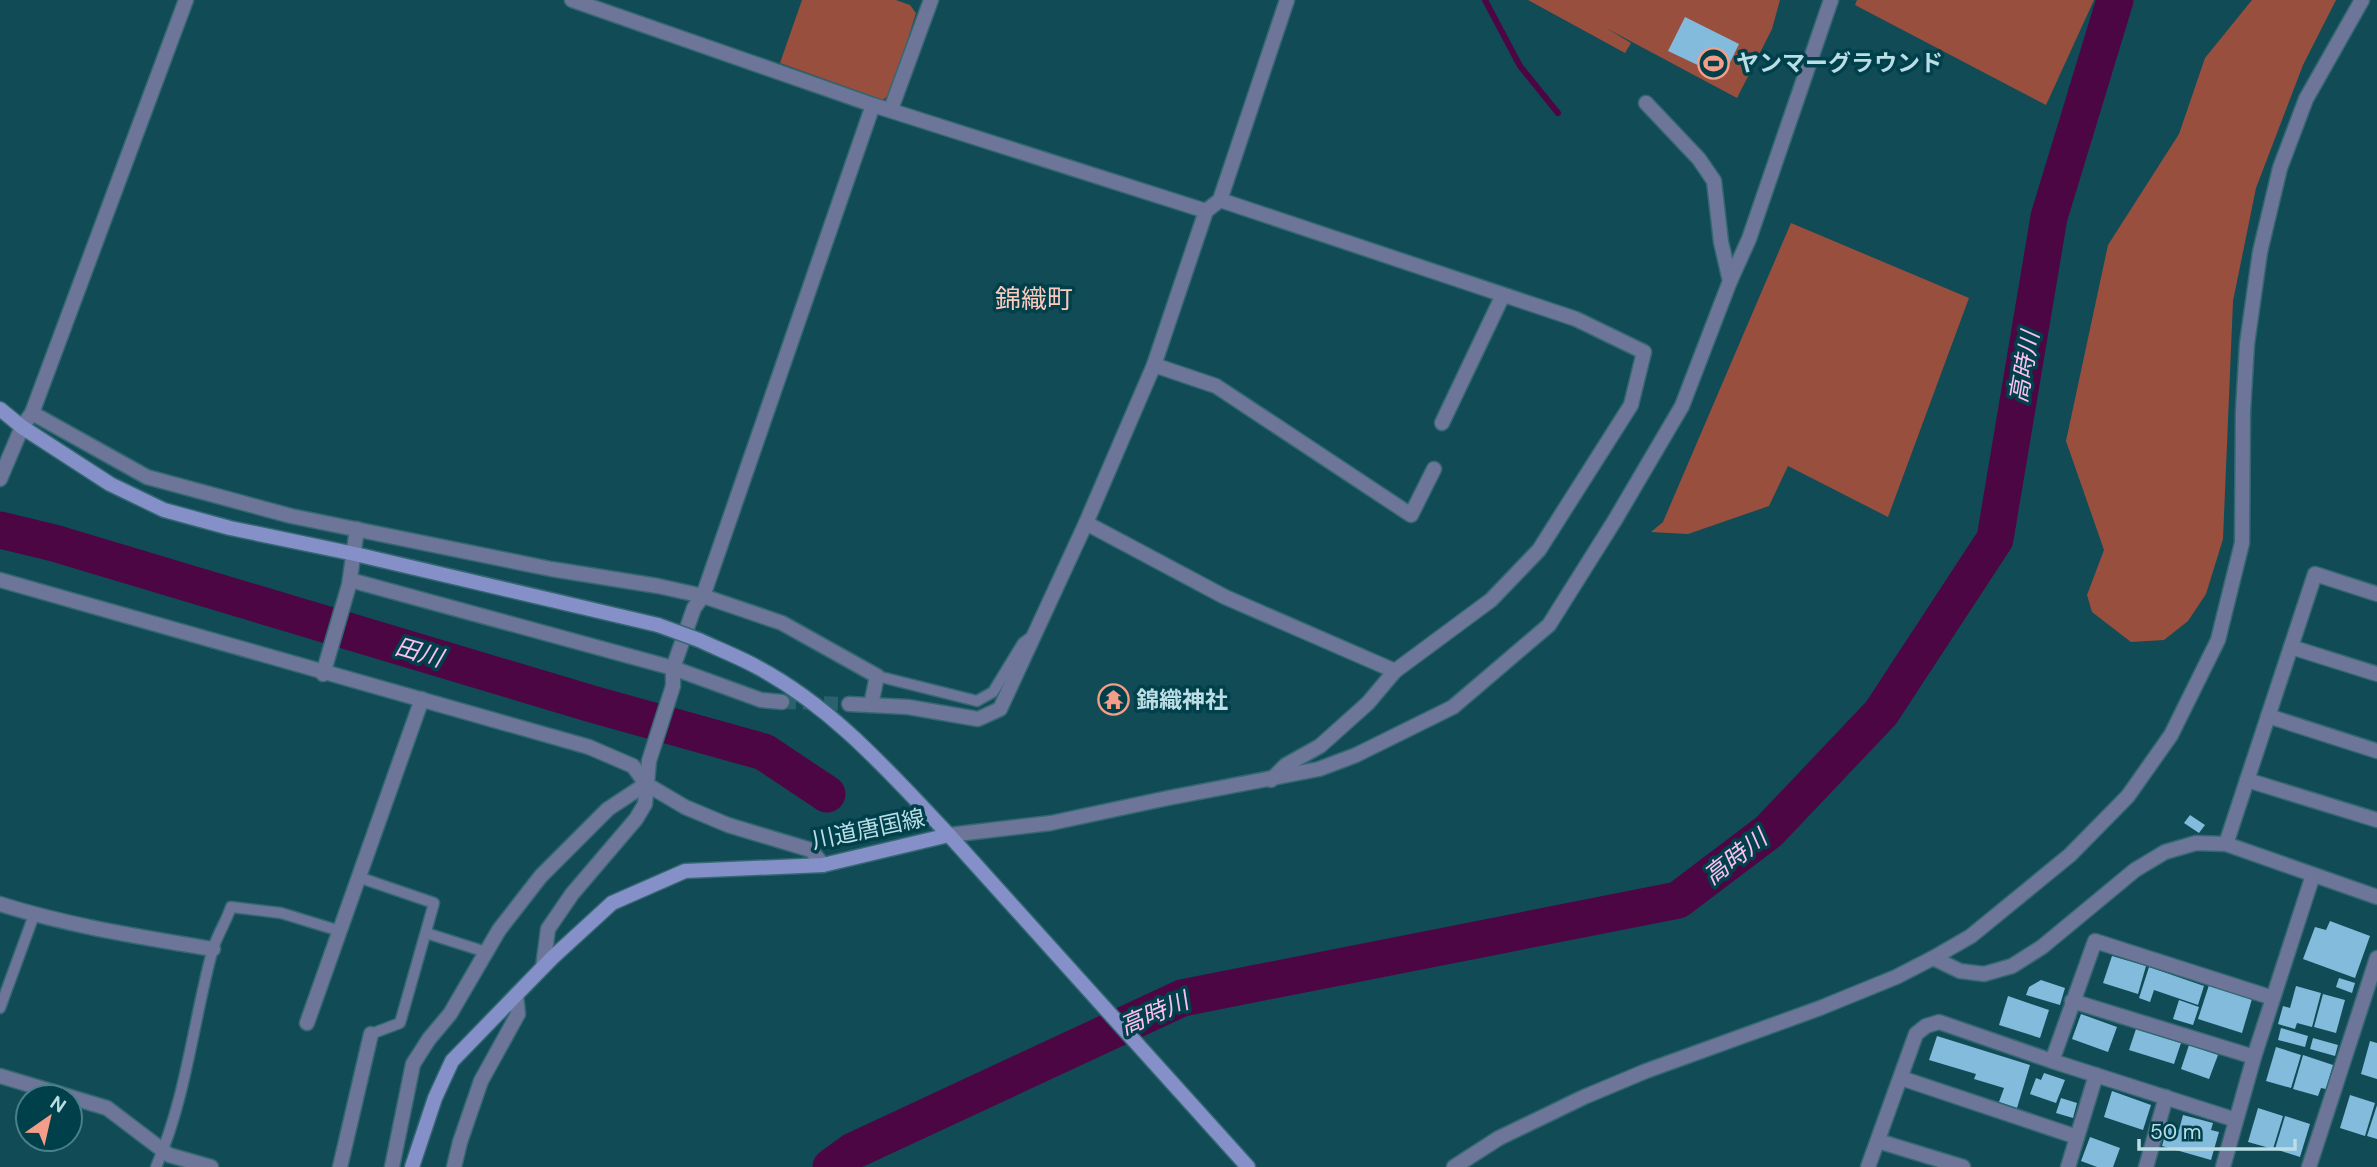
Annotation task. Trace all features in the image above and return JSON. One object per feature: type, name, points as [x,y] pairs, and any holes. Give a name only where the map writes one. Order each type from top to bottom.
[{"type":"main road","points":[[0,409],[22,427],[110,484],[164,510],[230,528],[355,554],[658,625],[699,640],[757,667],[822,709],[877,759],[949,835]]},
{"type":"main road","name":"川道唐国線","points":[[412,1167],[435,1098],[452,1061],[543,967],[612,903],[685,871],[823,865],[949,835],[1248,1167]]},
{"type":"street","points":[[0,479],[22,427],[32,413],[186,0]]},
{"type":"street","points":[[572,0],[873,105],[1206,211]]},
{"type":"street","points":[[891,109],[930,0]]},
{"type":"street","points":[[849,704],[908,707],[978,719],[1000,709],[1087,523],[1154,365],[1206,211],[1220,200],[1287,0]]},
{"type":"street","points":[[949,835],[1051,823],[1271,780],[1332,765],[1453,707],[1549,625],[1682,406],[1749,239],[1831,0]]},
{"type":"street","points":[[1454,1167],[1499,1138],[1584,1097],[1646,1071],[1820,1008],[1896,977],[1934,958],[1971,936],[2070,855],[2128,796],[2171,735],[2218,640],[2242,543],[2247,344],[2259,252],[2280,168],[2306,99],[2362,0]]},
{"type":"street","points":[[1646,103],[1699,159],[1714,181],[1721,242],[1730,281]]},
{"type":"street","points":[[543,967],[548,929],[572,894],[636,819],[645,804],[649,761],[673,686],[673,668],[694,608],[703,596],[873,105]]},
{"type":"street","points":[[1220,200],[1576,318],[1644,352],[1631,405],[1539,550],[1491,600],[1395,671],[1368,703],[1320,746],[1286,765],[1271,780]]},
{"type":"street","points":[[1442,424],[1503,295]]},
{"type":"street","points":[[1154,365],[1216,386],[1411,515],[1434,469]]},
{"type":"street","points":[[32,413],[147,477],[291,516],[551,569],[703,596],[782,623],[877,676],[871,705]]},
{"type":"street","points":[[1087,523],[1225,597],[1395,671]]},
{"type":"street","points":[[325,668],[350,583],[357,529]]},
{"type":"street","points":[[2226,844],[2315,574],[2377,594]]},
{"type":"street","points":[[0,580],[325,668],[589,747],[633,766],[646,784],[685,807],[728,825],[811,850],[823,865]]},
{"type":"street","points":[[350,583],[673,668],[761,700],[782,702]]},
{"type":"street","points":[[2291,647],[2377,674]]},
{"type":"street","points":[[307,1023],[422,699]]},
{"type":"street","points":[[2269,716],[2377,751]]},
{"type":"street","points":[[2247,780],[2377,820]]},
{"type":"street","points":[[392,1167],[414,1064],[429,1039],[450,1014],[499,930],[541,876],[608,809],[646,784]]},
{"type":"street","points":[[1934,958],[1960,971],[1983,974],[2012,966],[2042,947],[2135,870],[2165,852],[2196,843],[2226,844],[2377,897]]},
{"type":"street","points":[[2223,1167],[2254,1056],[2313,875]]},
{"type":"street","points":[[0,904],[34,915],[213,948]]},
{"type":"street","points":[[2052,1061],[2095,941],[2273,998]]},
{"type":"street","points":[[2309,1167],[2376,965]]},
{"type":"street","points":[[454,1167],[481,1081],[518,1014],[516,995]]},
{"type":"street","points":[[2072,1000],[2254,1056]]},
{"type":"street","points":[[1868,1167],[1916,1034],[1939,1022],[2236,1120]]},
{"type":"street","points":[[340,1167],[372,1034]]},
{"type":"street","points":[[2068,1167],[2096,1075]]},
{"type":"street","points":[[0,1076],[107,1108],[169,1155],[211,1167]]},
{"type":"street","points":[[1901,1079],[2077,1137]]},
{"type":"street","points":[[2146,1167],[2166,1097]]},
{"type":"street","points":[[1878,1141],[1964,1167]]},
{"type":"lane","points":[[877,676],[977,701],[993,692],[1023,643],[1036,632]]},
{"type":"lane","points":[[358,877],[434,903],[400,1023],[372,1034]]},
{"type":"lane","points":[[156,1167],[192,1048],[213,948],[223,930],[230,907],[281,914],[340,931]]},
{"type":"lane","points":[[0,1007],[34,915]]},
{"type":"lane","points":[[426,933],[486,953]]},
{"type":"shaded area","points":[[802,0],[896,0],[910,5],[916,13],[891,93],[883,100],[780,63]]},
{"type":"shaded area","name":"ヤンマーグラウンド","points":[[1528,0],[1780,0],[1772,29],[1737,98],[1606,28],[1631,43],[1625,53]]},
{"type":"shaded area","points":[[1857,0],[2094,0],[2046,105],[1855,5]]},
{"type":"shaded area","points":[[2252,0],[2336,0],[2303,65],[2256,188],[2233,301],[2223,539],[2206,594],[2188,621],[2164,640],[2131,642],[2092,612],[2087,595],[2104,550],[2066,441],[2108,245],[2179,134],[2205,58]]},
{"type":"shaded area","points":[[1791,223],[1969,298],[1888,517],[1788,466],[1769,506],[1688,534],[1651,532],[1663,522]]},
{"type":"building","points":[[1685,17],[1739,44],[1723,77],[1668,51]]},
{"type":"building","points":[[2190,815],[2205,825],[2199,833],[2184,823]]},
{"type":"building","points":[[2330,921],[2370,936],[2355,978],[2303,959],[2315,927],[2326,930]]},
{"type":"building","points":[[2112,956],[2146,966],[2138,994],[2103,983]]},
{"type":"building","points":[[2149,967],[2204,986],[2198,1005],[2154,990],[2150,1002],[2139,998]]},
{"type":"building","points":[[2339,978],[2355,983],[2352,993],[2336,987]]},
{"type":"building","points":[[2041,980],[2065,988],[2060,1005],[2026,995],[2029,987]]},
{"type":"building","points":[[2209,985],[2252,999],[2242,1033],[2198,1019]]},
{"type":"building","points":[[2296,986],[2321,993],[2312,1027],[2297,1023],[2295,1029],[2278,1024],[2283,1006],[2290,1008]]},
{"type":"building","points":[[2323,994],[2345,1000],[2336,1033],[2314,1027]]},
{"type":"building","points":[[2008,996],[2049,1010],[2040,1038],[1999,1025]]},
{"type":"building","points":[[2179,1000],[2199,1007],[2193,1025],[2173,1019]]},
{"type":"building","points":[[2081,1014],[2117,1027],[2108,1052],[2072,1039]]},
{"type":"building","points":[[2281,1028],[2308,1036],[2305,1047],[2278,1040]]},
{"type":"building","points":[[2136,1029],[2181,1043],[2174,1064],[2129,1050]]},
{"type":"building","points":[[1937,1036],[2030,1065],[2017,1108],[1999,1102],[2004,1088],[1974,1079],[1976,1074],[1929,1060]]},
{"type":"building","points":[[2313,1038],[2338,1045],[2335,1056],[2310,1049]]},
{"type":"building","points":[[2370,1041],[2377,1043],[2377,1079],[2361,1074]]},
{"type":"building","points":[[2189,1045],[2218,1055],[2209,1079],[2181,1069]]},
{"type":"building","points":[[2276,1047],[2301,1055],[2291,1088],[2266,1081]]},
{"type":"building","points":[[2303,1055],[2333,1065],[2326,1089],[2321,1088],[2318,1096],[2293,1089]]},
{"type":"building","points":[[2044,1073],[2065,1080],[2056,1103],[2030,1094],[2036,1078],[2041,1080]]},
{"type":"building","points":[[2112,1091],[2151,1105],[2143,1130],[2104,1117]]},
{"type":"building","points":[[2350,1095],[2375,1103],[2365,1136],[2340,1128]]},
{"type":"building","points":[[2061,1098],[2077,1103],[2073,1118],[2056,1113]]},
{"type":"building","points":[[2377,1105],[2377,1139],[2367,1136]]},
{"type":"building","points":[[2258,1108],[2283,1116],[2273,1149],[2248,1142]]},
{"type":"building","points":[[2183,1115],[2213,1123],[2211,1130],[2219,1132],[2211,1160],[2162,1146],[2167,1127],[2179,1130]]},
{"type":"building","points":[[2285,1116],[2310,1124],[2300,1157],[2275,1149]]},
{"type":"building","points":[[2090,1137],[2120,1148],[2113,1167],[2097,1167],[2081,1161]]},
{"type":"waterway","points":[[1485,0],[1520,66],[1558,113]]},
{"type":"waterway","name":"高時川","points":[[831,1167],[853,1151],[1182,998],[1678,900],[1769,831],[1881,713],[1995,539],[2049,217],[2115,0]]},
{"type":"waterway","name":"田川","points":[[0,530],[54,543],[592,704],[764,752],[827,794]]},
{"type":"tunnel","points":[[782,702],[849,704]]},
{"type":"place","name":"ヤンマーグラウンド","points":[[1713,63]]},
{"type":"place","name":"錦織神社","points":[[1113,700]]},
{"type":"district","name":"錦織町","points":[[1034,299]]}]
